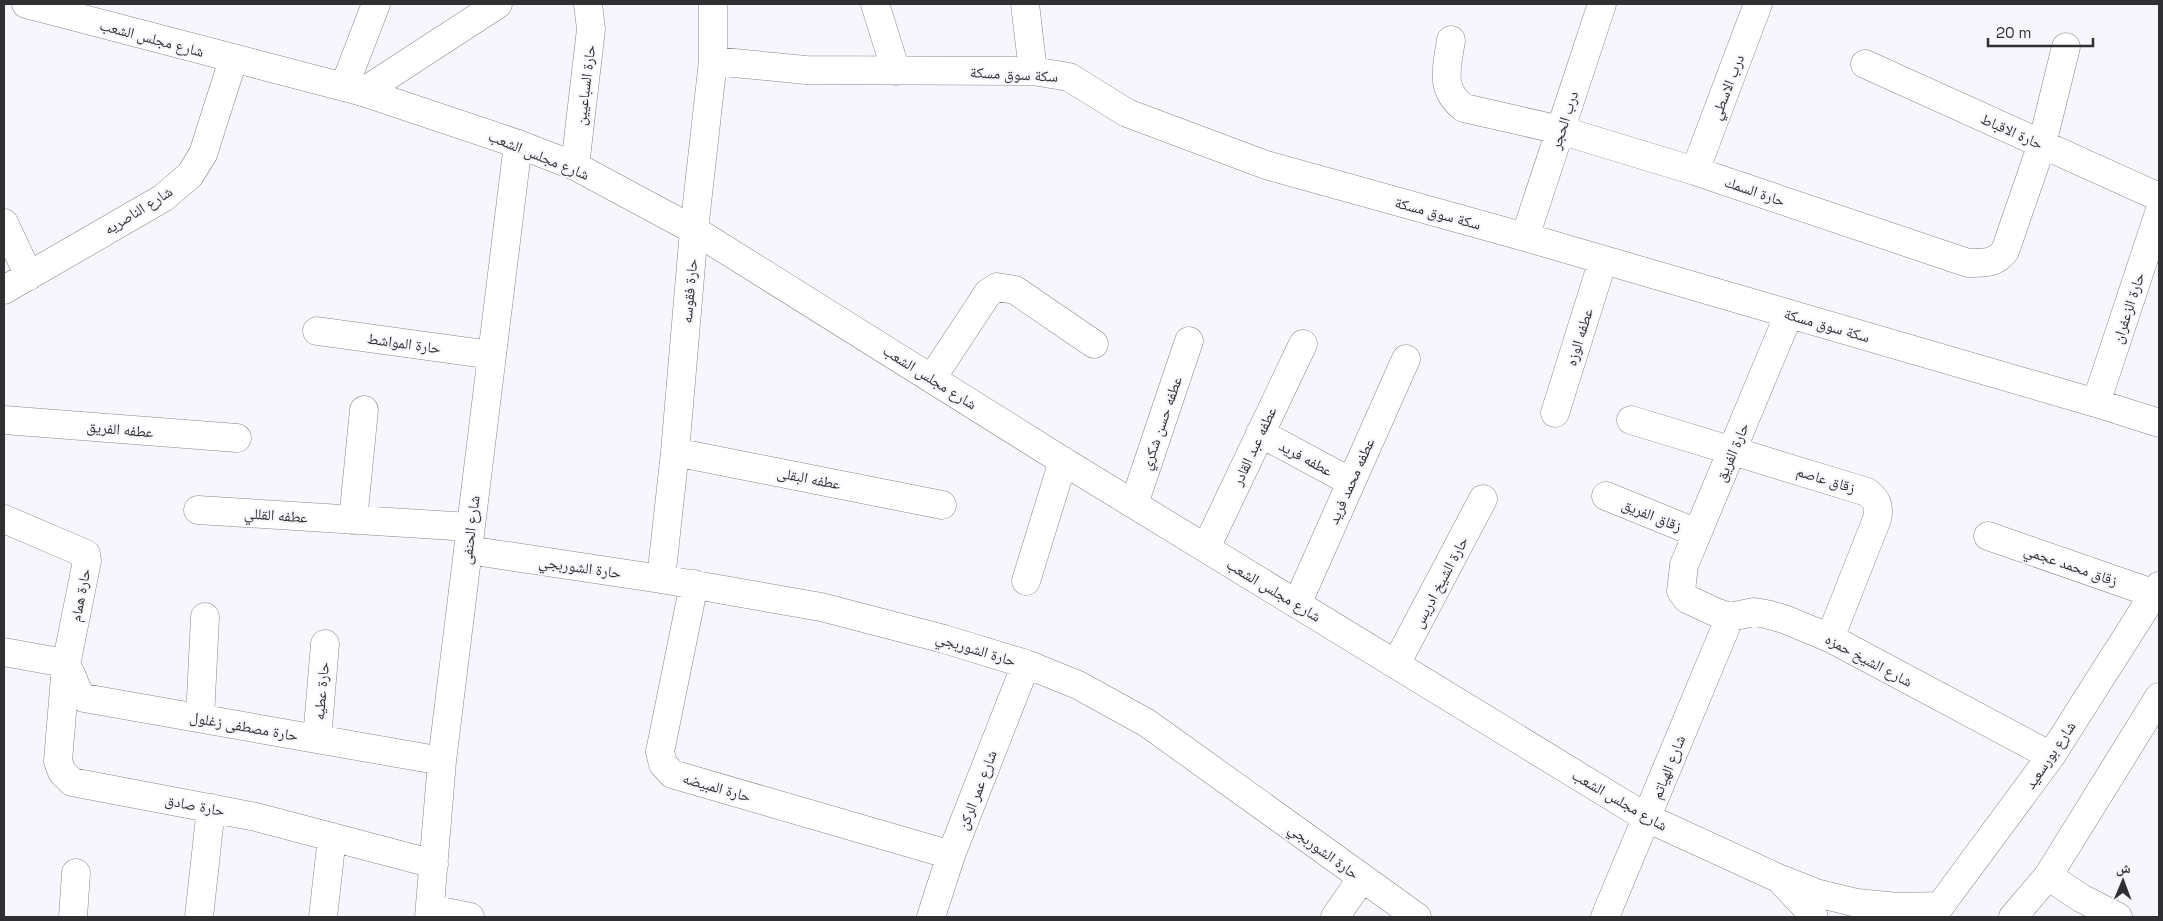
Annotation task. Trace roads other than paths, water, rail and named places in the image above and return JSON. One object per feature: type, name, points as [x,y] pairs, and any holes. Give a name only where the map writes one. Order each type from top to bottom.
[{"type":"street","name":"شارع مجلس الشعب","points":[[26,4],[233,60],[353,90],[518,144],[575,166],[694,230],[1062,461],[1647,818],[1778,878],[1816,893],[1857,903],[1936,912]]},
{"type":"street","points":[[353,90],[376,4]]},
{"type":"street","points":[[353,90],[498,4]]},
{"type":"street","name":"حارة السباعيين","points":[[575,166],[591,29],[588,4]]},
{"type":"street","name":"حارة فقوسه","points":[[661,579],[675,452],[694,230],[713,61],[713,4]]},
{"type":"street","points":[[875,4],[896,71]]},
{"type":"street","points":[[1025,4],[1033,71]]},
{"type":"street","name":"درب الحجر","points":[[1525,237],[1602,4]]},
{"type":"street","name":"درب الاسطي","points":[[1695,171],[1758,4]]},
{"type":"street","name":"حارة السمك","points":[[1451,40],[1446,84],[1453,100],[1464,108],[1560,130],[1695,171],[1968,263],[1987,264],[1998,260],[2005,251],[2042,144],[2066,47]]},
{"type":"street","name":"شارع الناصريه","points":[[4,290],[163,198],[190,175],[203,154],[233,60]]},
{"type":"street","name":"سكة سوق مسكة","points":[[713,61],[806,70],[1033,71],[1069,76],[1127,113],[1266,165],[1525,237],[2159,423]]},
{"type":"street","name":"حارة الاقباط","points":[[1865,64],[2159,197]]},
{"type":"street","name":"شارع الحنفى","points":[[430,913],[442,761],[518,144]]},
{"type":"street","name":"حارة الزعفران","points":[[2096,403],[2159,212]]},
{"type":"street","points":[[4,223],[29,276]]},
{"type":"street","name":"عطفه الوزه","points":[[1555,414],[1603,260]]},
{"type":"street","points":[[932,378],[988,293],[997,288],[1015,290],[1094,344]]},
{"type":"street","name":"حارة الفريق","points":[[1681,591],[1684,565],[1789,314]]},
{"type":"street","name":"حارة المواشط","points":[[317,331],[492,355]]},
{"type":"street","name":"عطفه حسن شكري","points":[[1134,504],[1189,341]]},
{"type":"street","name":"عطفه عبد القادر","points":[[1206,548],[1303,344]]},
{"type":"street","name":"عطفه محمد فريد","points":[[1297,604],[1406,358]]},
{"type":"street","points":[[353,520],[364,410]]},
{"type":"street","name":"عطفه الفريق","points":[[4,420],[237,438]]},
{"type":"street","name":"زقاق عاصم","points":[[1631,420],[1867,492],[1875,499],[1879,509],[1877,518],[1830,638]]},
{"type":"street","name":"عطفه فريد","points":[[1260,433],[1351,482]]},
{"type":"street","name":"عطفه البقلى","points":[[675,452],[942,504]]},
{"type":"street","points":[[1026,581],[1062,461]]},
{"type":"street","name":"زقاق الفريق","points":[[1606,496],[1697,533]]},
{"type":"street","name":"حارة الشيخ ادريس","points":[[1396,664],[1483,499]]},
{"type":"street","name":"عطفه القللي","points":[[198,510],[353,520],[469,539]]},
{"type":"street","name":"حارة همام","points":[[4,519],[86,554],[87,561],[66,665]]},
{"type":"street","name":"زقاق محمد عجمي","points":[[1988,536],[2157,590]]},
{"type":"street","name":"حارة الشوربجي","points":[[469,539],[661,579],[821,607],[944,639],[1026,664],[1078,685],[1148,723],[1417,917]]},
{"type":"street","name":"حارة المبيضه","points":[[694,584],[660,752],[663,764],[672,774],[952,855]]},
{"type":"street","name":"شارع بورسعيد","points":[[1936,912],[2051,756],[2157,590]]},
{"type":"street","name":"شارع الشيخ حمزه","points":[[1681,591],[1687,599],[1701,607],[1730,616],[1754,612],[1766,614],[1784,619],[1830,638],[2051,756]]},
{"type":"street","name":"شارع الهياتم","points":[[1605,917],[1730,616]]},
{"type":"street","points":[[200,718],[205,617]]},
{"type":"street","name":"حارة عطيه","points":[[317,739],[325,644]]},
{"type":"street","points":[[4,652],[66,665]]},
{"type":"street","name":"شارع عمر الركن","points":[[932,917],[952,855],[1026,664]]},
{"type":"street","name":"حارة مصطفى زغلول","points":[[66,665],[72,673],[80,695],[84,698],[442,761]]},
{"type":"street","name":"حارة صادق","points":[[66,665],[58,761],[62,772],[72,782],[256,817],[434,864]]},
{"type":"street","points":[[2013,917],[2048,876],[2159,697]]},
{"type":"street","points":[[199,917],[211,808]]},
{"type":"street","points":[[323,917],[332,837]]},
{"type":"street","points":[[73,917],[76,873]]},
{"type":"street","points":[[2048,876],[2081,898],[2118,917]]},
{"type":"street","points":[[1335,917],[1362,878]]},
{"type":"street","name":"شارع مجلس الشعب","points":[[1778,878],[1814,917]]},
{"type":"street","points":[[430,913],[470,917]]}]
